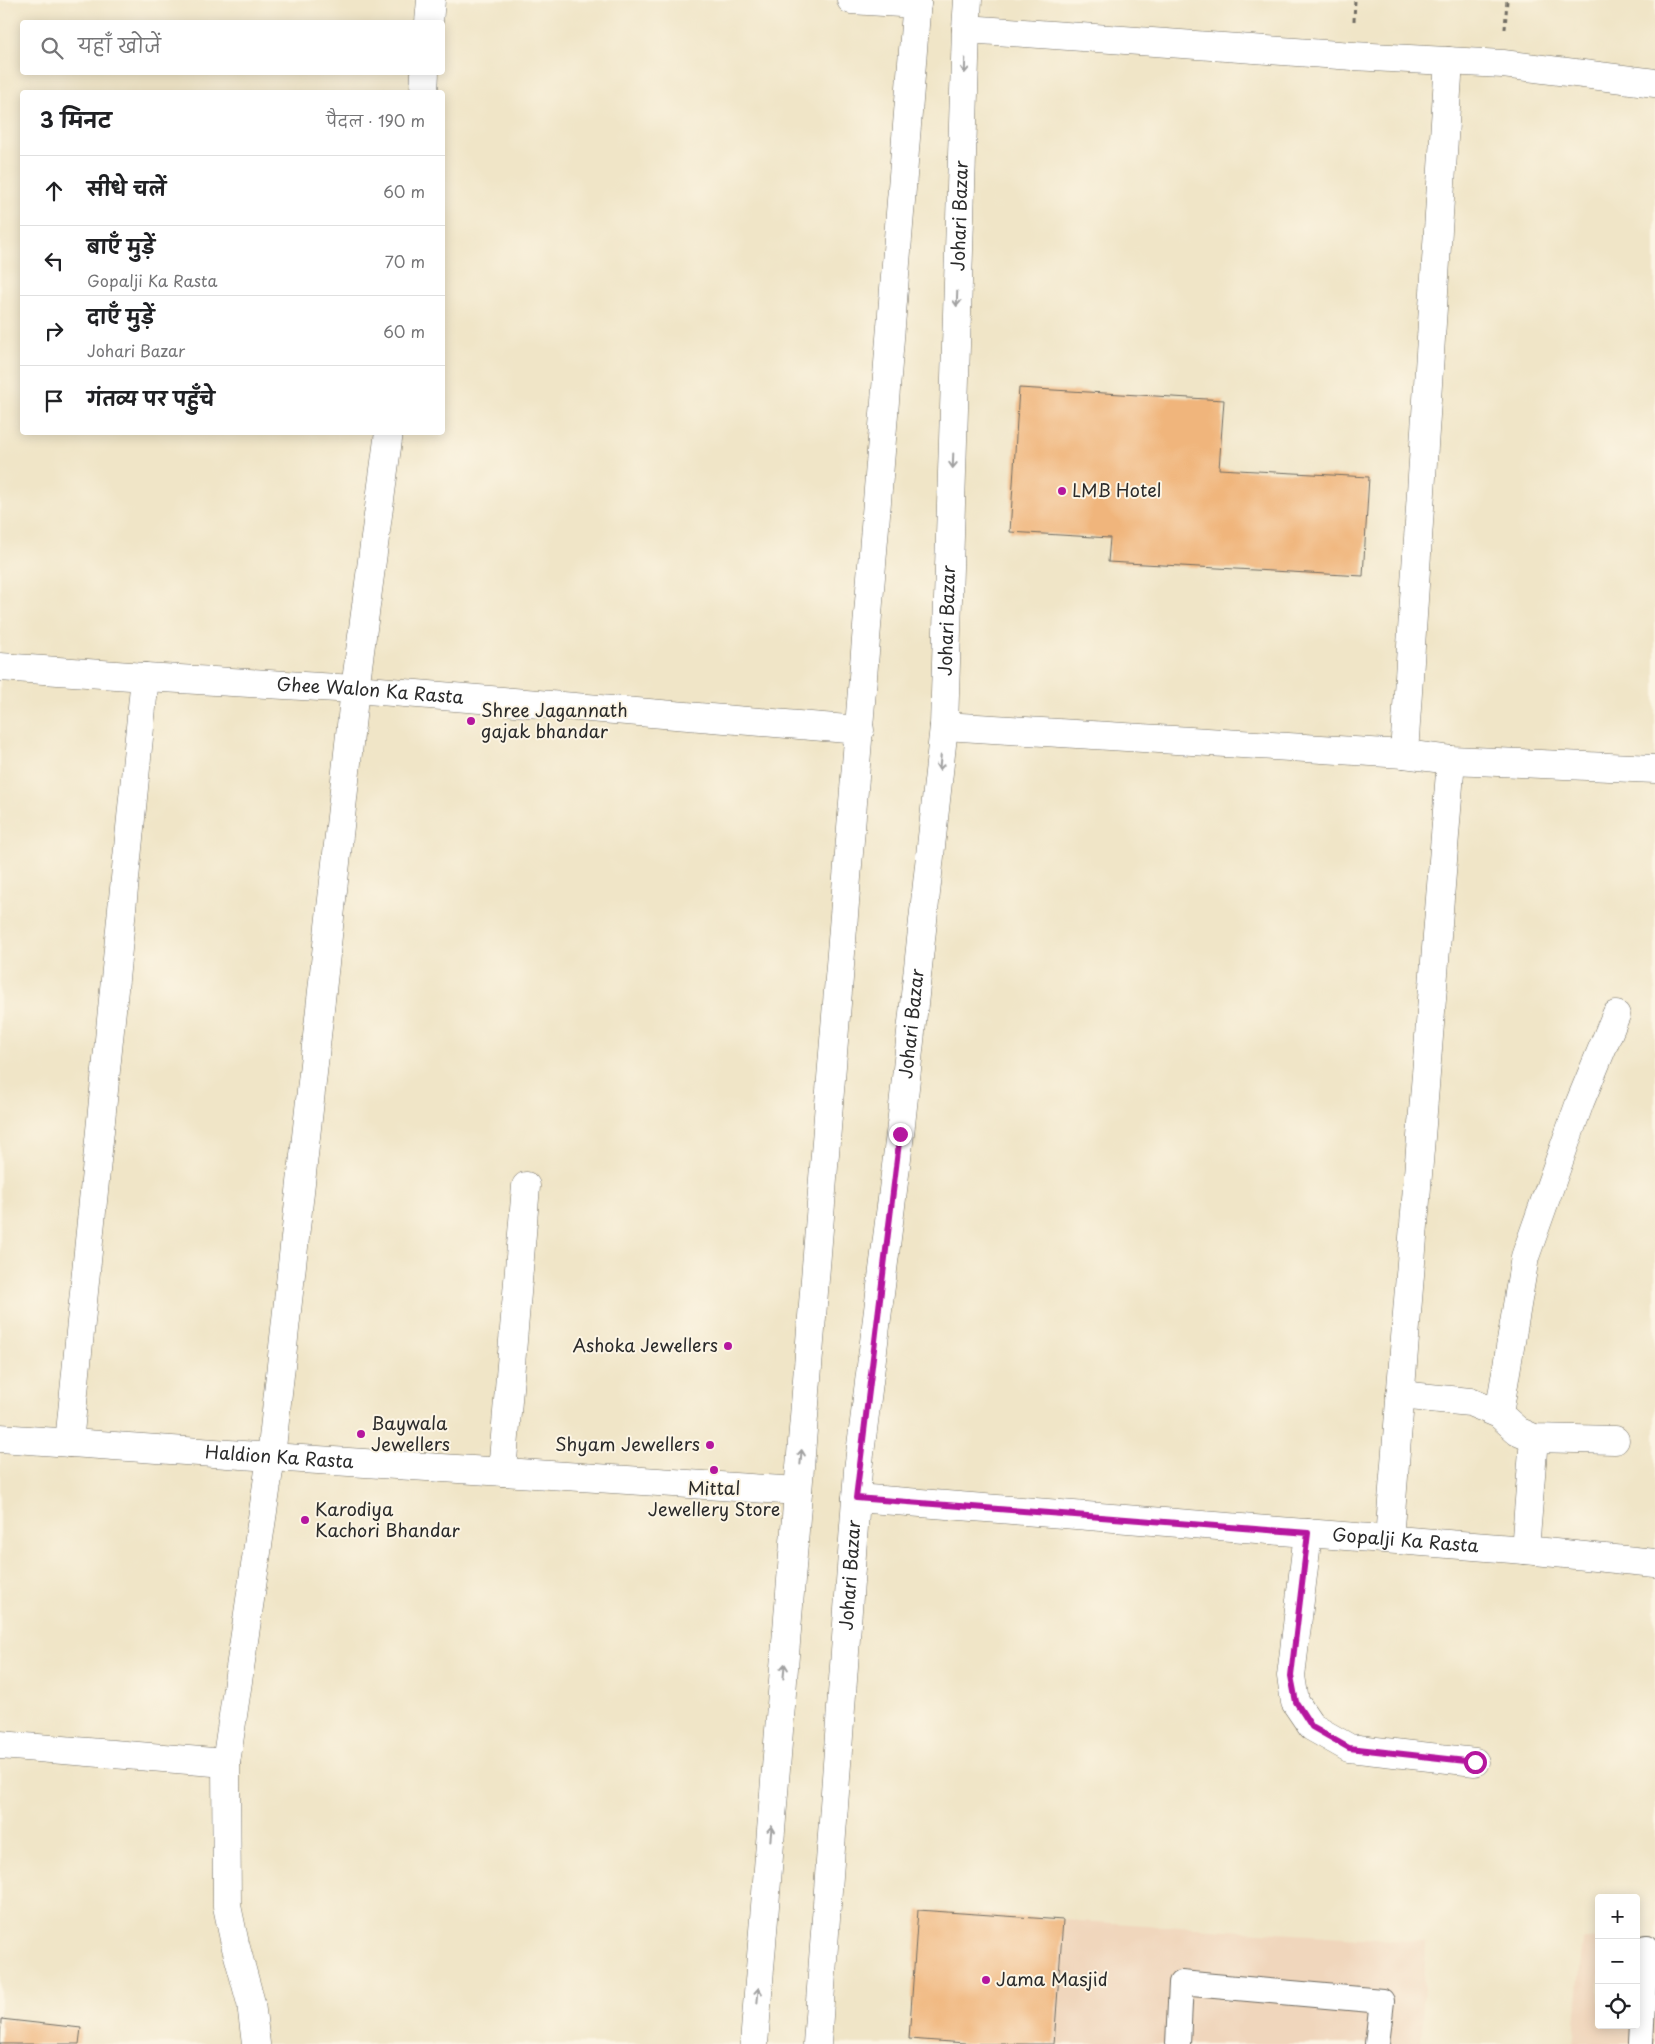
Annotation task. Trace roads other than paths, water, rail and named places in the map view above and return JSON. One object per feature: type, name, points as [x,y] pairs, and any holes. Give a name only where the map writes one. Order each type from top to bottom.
[{"type":"street","points":[[429,20],[431,0]]},
{"type":"street","points":[[754,2044],[917,2],[851,0]]},
{"type":"street","name":"Johari Bazar","points":[[817,2044],[856,1498],[901,1124],[944,726],[968,0]]},
{"type":"street","points":[[966,29],[1353,56],[1503,64],[1655,83]]},
{"type":"street","points":[[1404,754],[1449,61]]},
{"type":"street","points":[[424,90],[425,75]]},
{"type":"street","points":[[256,2044],[251,2003],[235,1944],[228,1906],[226,1763],[272,1457],[355,689],[389,435]]},
{"type":"street","name":"Ghee Walon Ka Rasta","points":[[0,667],[355,689],[860,730]]},
{"type":"street","points":[[69,1443],[145,677]]},
{"type":"street","points":[[944,726],[1404,754],[1451,760],[1655,769]]},
{"type":"street","points":[[1389,1539],[1451,760]]},
{"type":"street","points":[[1498,1414],[1525,1257],[1580,1102],[1616,1015]]},
{"type":"street","points":[[502,1472],[526,1186]]},
{"type":"street","points":[[1400,1395],[1470,1402],[1498,1414],[1518,1431],[1534,1438],[1615,1440]]},
{"type":"street","name":"Haldion Ka Rasta","points":[[0,1438],[798,1491]]},
{"type":"street","points":[[1525,1550],[1534,1438]]},
{"type":"street","name":"Gopalji Ka Rasta","points":[[856,1498],[1525,1550],[1655,1563]]},
{"type":"street","points":[[1308,1533],[1291,1676],[1296,1702],[1312,1727],[1349,1748],[1475,1762]]},
{"type":"street","points":[[0,1745],[226,1763]]},
{"type":"lane","points":[[1641,2044],[1646,1947]]},
{"type":"lane","points":[[1178,2044],[1181,1983],[1382,2001],[1376,2044]]},
{"type":"place","name":"LMB Hotel","points":[[1062,491]]},
{"type":"place","name":"Shree Jagannath gajak bhandar","points":[[471,721]]},
{"type":"place","name":"Ashoka Jewellers","points":[[728,1346]]},
{"type":"place","name":"Baywala Jewellers","points":[[361,1434]]},
{"type":"place","name":"Shyam Jewellers","points":[[710,1445]]},
{"type":"place","name":"Mittal Jewellery Store","points":[[714,1470]]},
{"type":"place","name":"Karodiya Kachori Bhandar","points":[[305,1520]]},
{"type":"place","name":"Jama Masjid","points":[[986,1980]]}]
